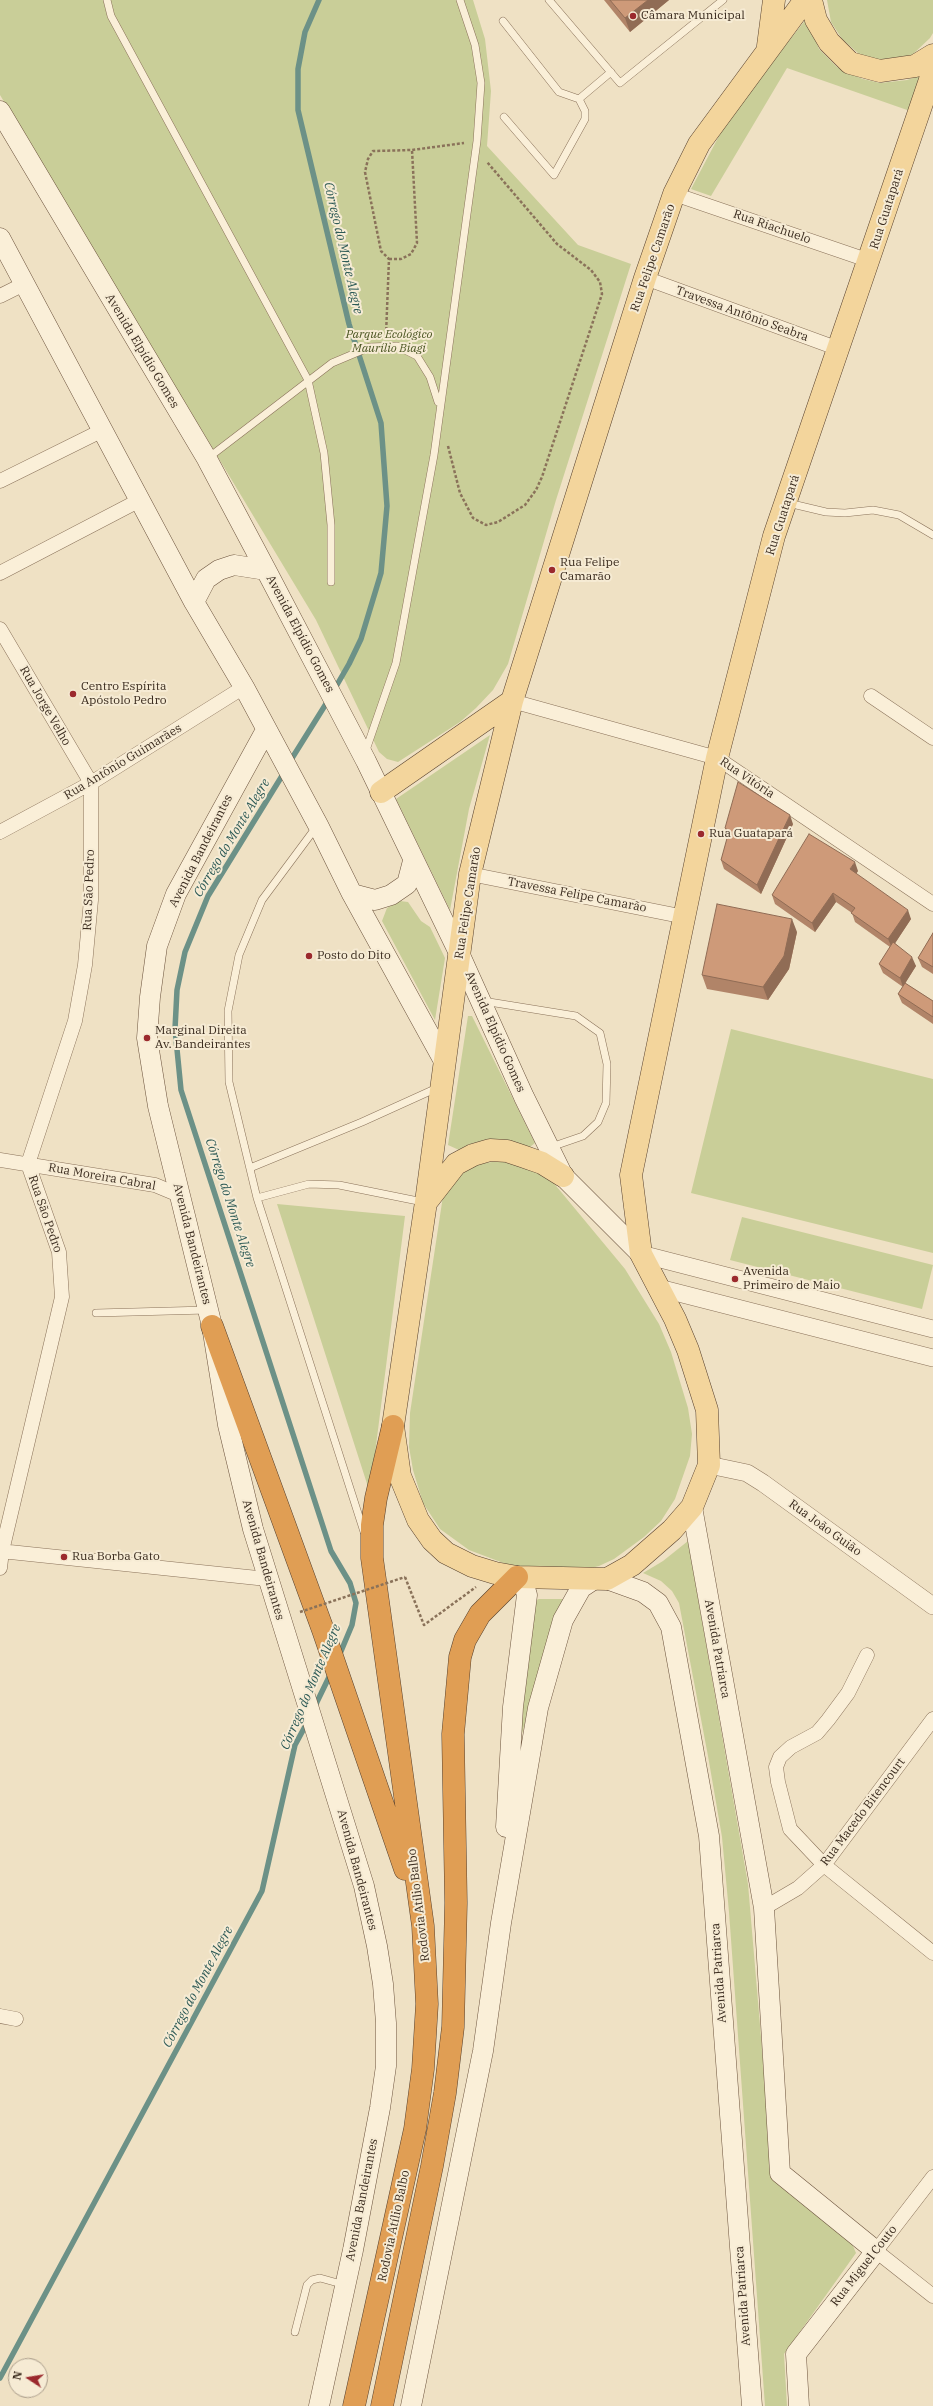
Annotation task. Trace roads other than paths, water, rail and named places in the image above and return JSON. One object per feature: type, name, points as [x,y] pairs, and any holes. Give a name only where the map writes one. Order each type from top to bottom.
[{"type":"highway","points":[[210,1318],[323,1630],[344,1695],[386,1809],[424,1926]]},
{"type":"highway","name":"Rodovia Atílio Balbo","points":[[354,2406],[415,2129],[423,2069],[427,2004],[424,1926],[372,1558],[372,1525],[376,1498],[392,1426]]},
{"type":"highway","name":"Rodovia Atílio Balbo","points":[[382,2406],[432,2166],[445,2093],[453,2027],[456,1903],[453,1734],[460,1657],[465,1640],[480,1614],[517,1577]]},
{"type":"main road","points":[[768,49],[774,0]]},
{"type":"main road","name":"Rua Felipe Camarão","points":[[426,1202],[470,874],[512,701],[645,278],[674,194],[699,144],[805,0]]},
{"type":"main road","points":[[812,0],[816,20],[829,42],[850,63],[880,71],[915,66],[933,55]]},
{"type":"main road","name":"Rua Guatapará","points":[[641,1254],[631,1175],[717,758],[774,536],[870,261],[933,71]]},
{"type":"main road","name":"Avenida Elpídio Gomes","points":[[0,110],[207,460],[266,570],[364,756],[413,861],[460,953],[563,1176]]},
{"type":"main road","points":[[0,238],[26,284],[194,602],[244,687],[318,825],[352,894],[445,1063]]},
{"type":"main road","points":[[194,602],[206,579],[218,570],[234,565],[266,570]]},
{"type":"main road","points":[[381,792],[512,701]]},
{"type":"main road","name":"Avenida Bandeirantes","points":[[266,730],[176,894],[158,946],[150,997],[147,1038],[158,1106],[210,1318],[228,1424],[267,1579],[364,1886],[377,1946],[386,2023],[386,2066],[380,2108],[346,2285],[319,2406]]},
{"type":"main road","points":[[352,894],[375,900],[391,895],[407,884],[413,861]]},
{"type":"main road","points":[[411,2406],[483,2051],[501,1923],[538,1708],[563,1620],[580,1588],[600,1580],[637,1560],[672,1530],[692,1507],[709,1465],[708,1410],[688,1350],[659,1288],[641,1254],[563,1176],[542,1163],[507,1151],[490,1150],[473,1155],[456,1164],[440,1181],[426,1202],[392,1426],[400,1476],[418,1520],[432,1540],[446,1553],[472,1566],[517,1577],[600,1580]]},
{"type":"main road","name":"Avenida Patriarca","points":[[692,1507],[764,1908],[780,2173],[876,2251]]},
{"type":"main road","points":[[501,1923],[513,1707],[527,1595],[524,1585],[517,1577]]},
{"type":"main road","name":"Avenida Patriarca","points":[[600,1580],[643,1592],[658,1603],[672,1627],[709,1836],[752,2406]]},
{"type":"main road","name":"Rua Miguel Couto","points":[[799,2406],[796,2354],[876,2251]]},
{"type":"street","name":"Rua Riachuelo","points":[[674,194],[870,261]]},
{"type":"street","name":"Travessa Antônio Seabra","points":[[645,278],[839,349]]},
{"type":"street","points":[[0,296],[26,284]]},
{"type":"street","points":[[0,481],[103,430]]},
{"type":"street","points":[[0,573],[140,500]]},
{"type":"street","name":"Rua Jorge Velho","points":[[0,629],[91,784]]},
{"type":"street","name":"Rua Antônio Guimarães","points":[[0,832],[91,784],[244,687]]},
{"type":"street","points":[[871,696],[933,738]]},
{"type":"street","name":"Rua Vitória","points":[[512,701],[717,758],[930,898]]},
{"type":"street","name":"Rua São Pedro","points":[[0,1568],[1,1551],[62,1297],[59,1252],[28,1164],[75,1021],[85,965],[91,900],[91,784]]},
{"type":"street","name":"Travessa Felipe Camarão","points":[[470,874],[685,917]]},
{"type":"street","name":"Rua Moreira Cabral","points":[[0,1160],[155,1185],[179,1195]]},
{"type":"street","points":[[641,1254],[933,1329]]},
{"type":"street","points":[[659,1288],[933,1358]]},
{"type":"street","name":"Rua João Guião","points":[[709,1465],[747,1473],[763,1483],[933,1606]]},
{"type":"street","points":[[1,1551],[267,1579]]},
{"type":"street","points":[[867,1655],[848,1693],[828,1720],[817,1733],[791,1747],[780,1757],[776,1767],[790,1829],[824,1865],[933,1953]]},
{"type":"street","name":"Rua Macedo Bitencourt","points":[[764,1908],[798,1888],[824,1865],[933,1719]]},
{"type":"street","points":[[0,2016],[16,2018]]},
{"type":"street","name":"Rua Miguel Couto","points":[[876,2251],[933,2177]]},
{"type":"street","points":[[876,2251],[933,2296]]},
{"type":"lane","points":[[107,0],[115,23],[308,380],[324,453],[331,525],[331,582]]},
{"type":"lane","points":[[364,756],[396,663],[434,455],[439,406],[476,150],[481,83],[476,45],[460,0]]},
{"type":"lane","points":[[549,0],[620,83],[723,0]]},
{"type":"lane","points":[[503,21],[560,92],[579,99],[585,111],[584,119],[554,175],[504,117]]},
{"type":"lane","points":[[579,99],[611,72]]},
{"type":"lane","points":[[207,460],[308,380],[341,358],[370,347],[386,345],[397,346],[416,356],[430,377],[439,406]]},
{"type":"lane","points":[[786,503],[826,512],[845,513],[873,510],[899,515],[933,535]]},
{"type":"lane","points":[[318,825],[262,900],[237,962],[228,1011],[229,1082],[257,1198],[372,1558]]},
{"type":"lane","points":[[481,1001],[576,1016],[600,1033],[607,1064],[606,1103],[598,1122],[583,1136],[549,1148]]},
{"type":"lane","points":[[250,1168],[362,1122],[442,1085]]},
{"type":"lane","points":[[257,1198],[309,1184],[339,1185],[426,1202]]},
{"type":"lane","points":[[96,1313],[210,1318]]},
{"type":"lane","points":[[294,2332],[307,2285],[312,2280],[320,2278],[346,2285]]},
{"type":"waterway","name":"Córrego do Monte Alegre","points":[[319,0],[305,32],[298,69],[298,110],[349,324],[381,423],[387,506],[381,573],[361,639],[334,690]]},
{"type":"waterway","name":"Córrego do Monte Alegre","points":[[289,763],[329,699]]},
{"type":"waterway","name":"Córrego do Monte Alegre","points":[[285,771],[208,896],[185,952],[177,990],[175,1029],[181,1090],[331,1551],[350,1583],[356,1603],[352,1625],[339,1656]]},
{"type":"waterway","name":"Córrego do Monte Alegre","points":[[314,1708],[331,1673]]},
{"type":"waterway","name":"Córrego do Monte Alegre","points":[[0,2378],[262,1891],[295,1745],[308,1721]]},
{"type":"place","name":"Câmara Municipal","points":[[633,16]]},
{"type":"place","name":"Rua Felipe Camarão","points":[[552,570]]},
{"type":"place","name":"Centro Espírita Apóstolo Pedro","points":[[73,694]]},
{"type":"place","name":"Rua Guatapará","points":[[701,834]]},
{"type":"place","name":"Posto do Dito","points":[[309,956]]},
{"type":"place","name":"Marginal Direita Av. Bandeirantes","points":[[147,1038]]},
{"type":"place","name":"Avenida Primeiro de Maio","points":[[735,1279]]},
{"type":"place","name":"Rua Borba Gato","points":[[64,1557]]},
{"type":"park label","name":"Parque Ecológico Maurílio Biagi","points":[[389,342]]}]
